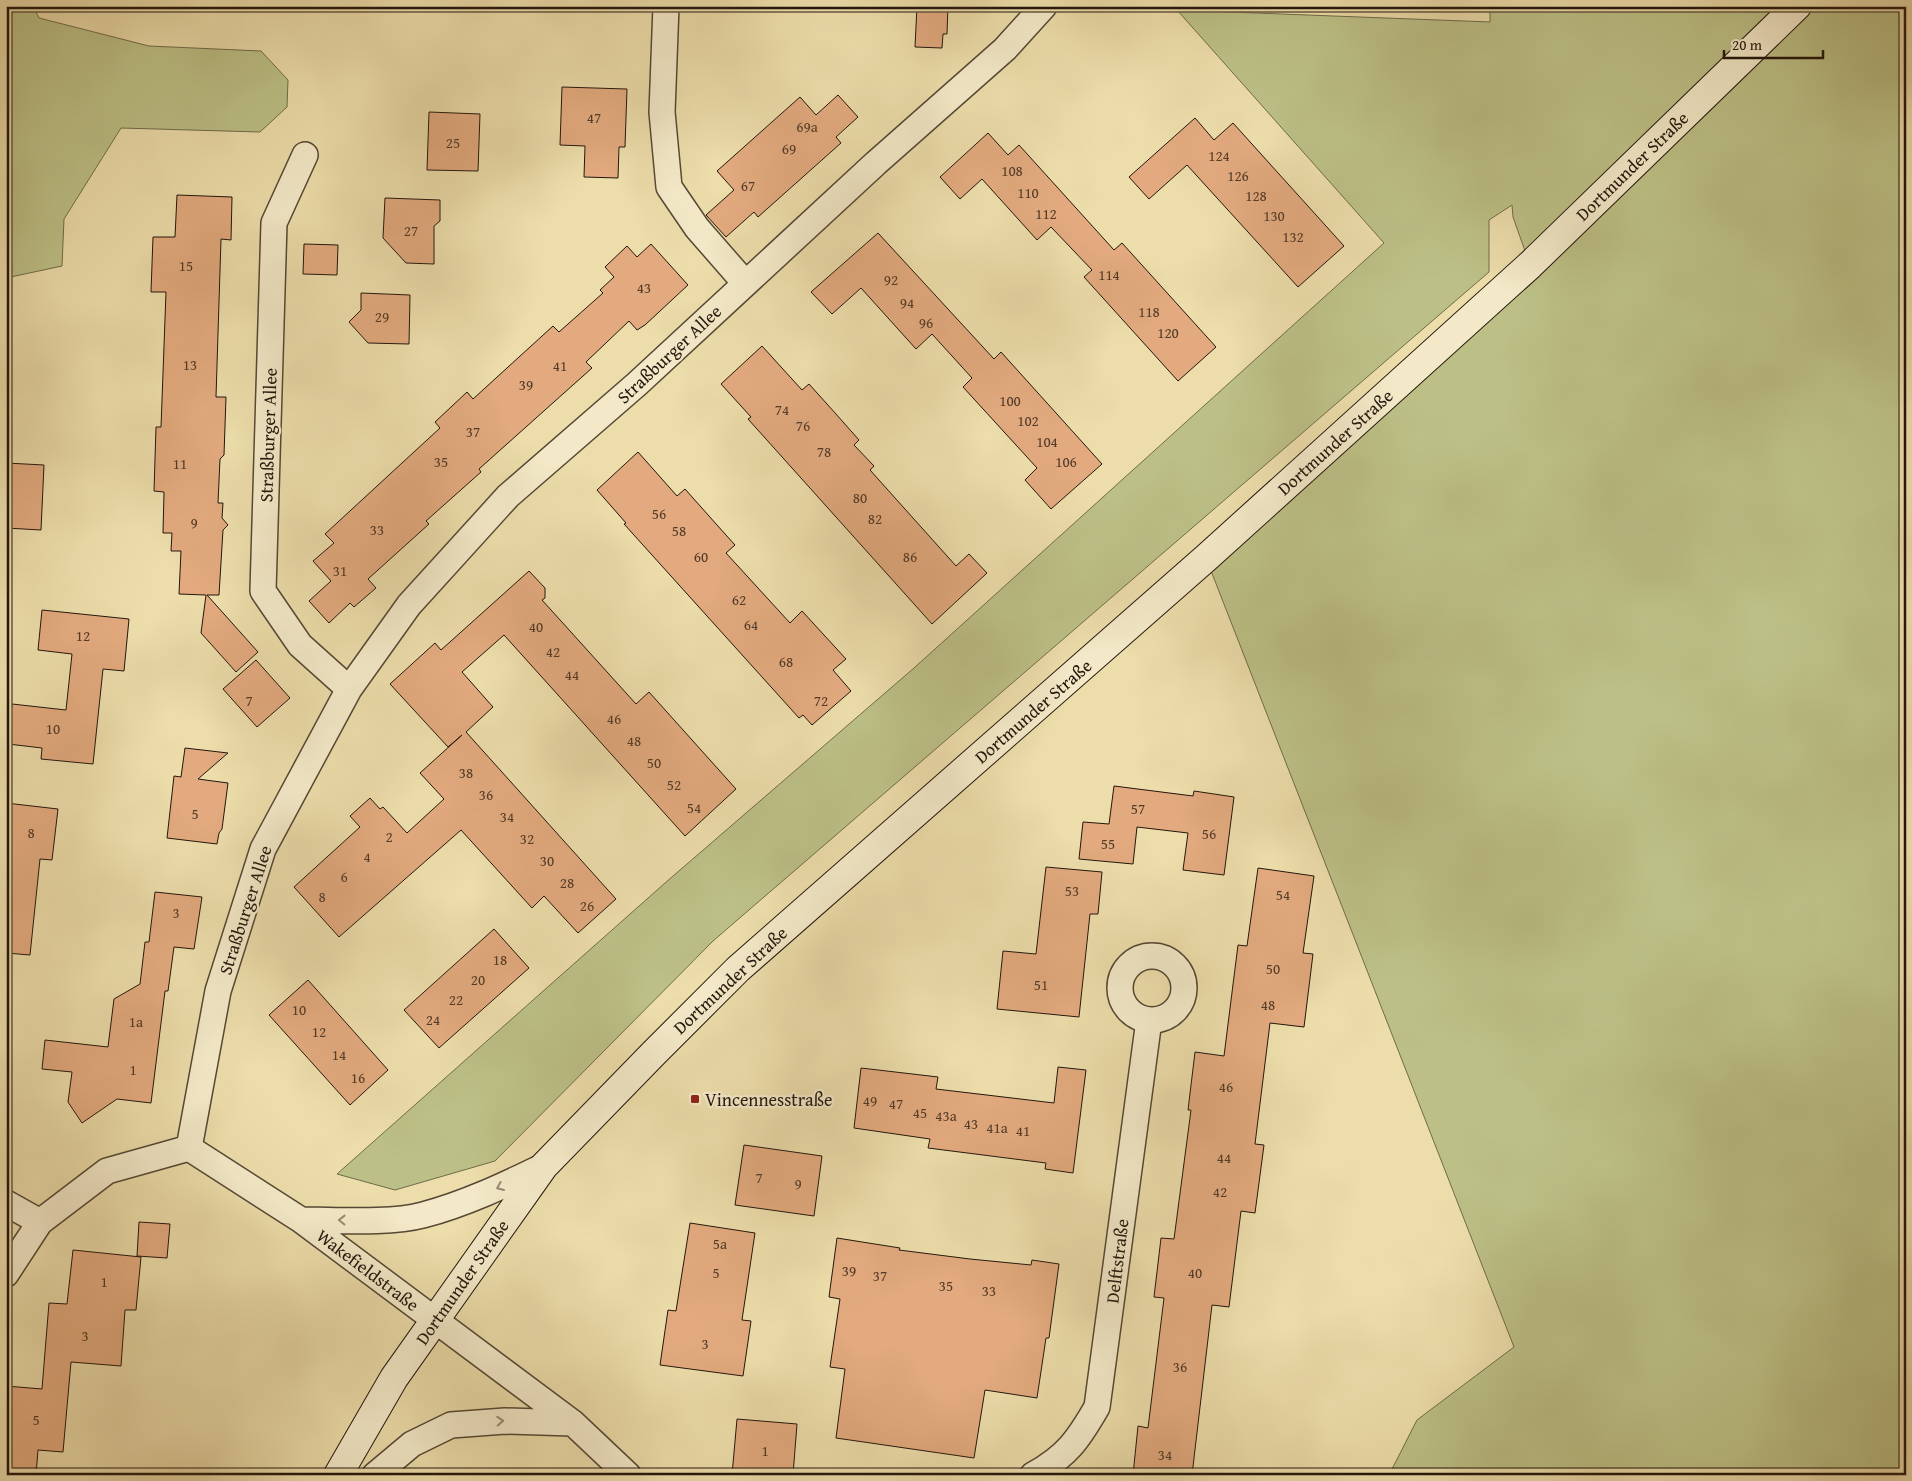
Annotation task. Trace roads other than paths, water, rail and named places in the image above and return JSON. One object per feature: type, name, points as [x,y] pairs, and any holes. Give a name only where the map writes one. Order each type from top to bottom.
[{"type":"main road","name":"Dortmunder Straße","points":[[338,1475],[394,1378],[544,1166],[738,969],[1199,565],[1530,265],[1797,6]]},
{"type":"street","points":[[666,6],[662,112],[669,187],[697,228],[745,283]]},
{"type":"street","name":"Straßburger Allee","points":[[189,1148],[218,991],[263,849],[349,689],[409,605],[508,496],[638,384],[876,163],[1005,49],[1044,6]]},
{"type":"street","name":"Straßburger Allee","points":[[305,155],[274,223],[263,591],[300,645],[349,689]]},
{"type":"street","name":"Delftstraße","points":[[1033,1475],[1052,1465],[1076,1442],[1097,1407],[1148,1020]]},
{"type":"street","points":[[6,1274],[40,1222],[107,1171],[189,1148]]},
{"type":"street","name":"Wakefieldstraße","points":[[189,1148],[301,1220],[434,1320]]},
{"type":"street","name":"Wakefieldstraße","points":[[301,1220],[364,1221],[422,1215],[500,1188],[544,1166]]},
{"type":"street","points":[[6,1203],[40,1222]]},
{"type":"street","points":[[434,1320],[573,1423],[628,1475]]},
{"type":"street","points":[[375,1475],[412,1444],[451,1425],[505,1421],[573,1423]]},
{"type":"place","name":"Vincennesstraße","points":[[695,1099]]}]
